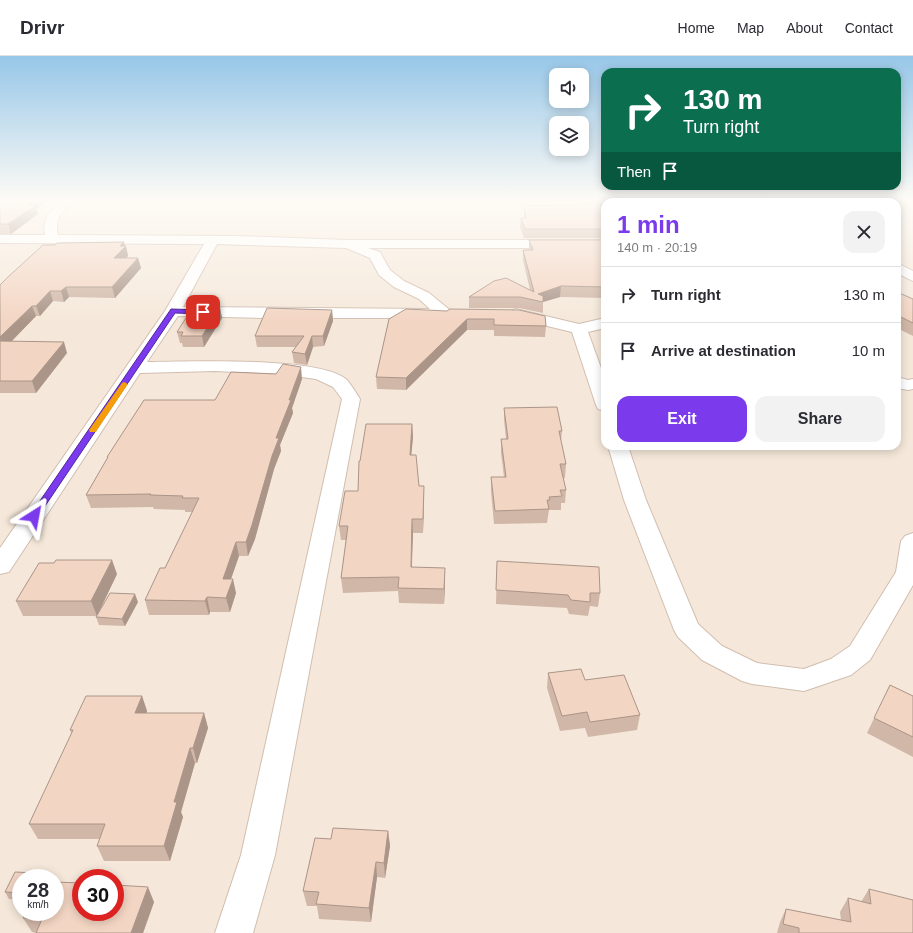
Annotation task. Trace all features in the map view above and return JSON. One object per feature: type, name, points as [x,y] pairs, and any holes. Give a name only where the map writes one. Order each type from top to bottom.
[{"type":"street","points":[[41,250],[51,241]]},
{"type":"street","points":[[0,566],[136,368],[173,311],[212,241],[200,241]]},
{"type":"street","points":[[263,241],[345,244],[601,244]]},
{"type":"street","points":[[173,311],[453,314],[424,296],[399,284],[384,272],[375,255],[345,244]]},
{"type":"street","points":[[901,270],[913,277]]},
{"type":"street","points":[[504,314],[519,314],[578,329],[601,324]]},
{"type":"street","points":[[578,329],[601,394]]},
{"type":"street","points":[[136,368],[215,366],[279,369],[320,374],[339,383],[351,399],[258,855],[234,933]]},
{"type":"street","points":[[619,450],[635,500],[687,630],[712,653],[752,673],[804,680],[841,667],[860,653],[908,572],[913,541]]},
{"type":"shaded area","points":[[0,241],[601,241],[601,450],[901,450],[901,241],[913,241],[913,933],[0,933]]},
{"type":"building","points":[[529,241],[601,241],[601,287],[561,286],[538,294],[543,296],[543,302],[520,297],[469,297],[494,281],[506,278],[534,292],[523,250],[533,250]]},
{"type":"building","points":[[124,242],[120,246],[126,246],[114,258],[138,258],[112,287],[66,287],[61,291],[50,291],[36,306],[32,306],[0,337],[0,285],[43,245],[55,245],[57,243]]},
{"type":"building","points":[[901,294],[913,299],[913,323],[901,317]]},
{"type":"building","points":[[193,307],[220,308],[202,336],[181,336],[183,332],[177,332]]},
{"type":"building","points":[[267,308],[332,310],[323,336],[312,336],[305,354],[292,352],[304,336],[255,336]]},
{"type":"building","points":[[406,309],[447,311],[450,309],[519,310],[545,316],[546,326],[494,325],[494,319],[467,319],[406,378],[376,377],[389,319]]},
{"type":"building","points":[[0,341],[64,342],[32,381],[0,381]]},
{"type":"building","points":[[283,364],[301,367],[289,400],[291,400],[276,438],[279,438],[272,456],[246,542],[236,542],[223,579],[233,579],[226,598],[207,597],[205,601],[145,600],[160,568],[165,568],[199,498],[150,495],[151,494],[86,495],[107,457],[144,400],[215,400],[231,372],[276,374]]},
{"type":"building","points":[[557,407],[562,431],[559,431],[566,464],[560,464],[566,490],[560,490],[562,496],[549,497],[550,500],[547,500],[549,509],[495,511],[491,477],[506,477],[501,439],[508,439],[504,408]]},
{"type":"building","points":[[366,424],[412,424],[410,455],[416,455],[419,486],[424,486],[423,519],[412,519],[411,567],[445,568],[444,589],[398,588],[399,577],[341,578],[348,526],[339,526],[345,491],[358,491],[359,461]]},
{"type":"building","points":[[56,560],[112,560],[91,601],[16,601],[39,563],[54,563]]},
{"type":"building","points":[[497,561],[599,567],[600,593],[590,593],[590,602],[571,600],[568,595],[496,590]]},
{"type":"building","points":[[110,593],[135,594],[122,619],[96,617]]},
{"type":"building","points":[[581,669],[585,680],[624,675],[640,715],[590,722],[587,712],[562,716],[548,673]]},
{"type":"building","points":[[890,685],[913,696],[913,737],[874,718]]},
{"type":"building","points":[[86,696],[142,696],[135,713],[204,713],[193,748],[190,748],[174,802],[177,802],[164,846],[97,846],[105,824],[29,824],[73,730],[70,730]]},
{"type":"building","points":[[333,828],[388,831],[384,863],[376,862],[369,908],[316,904],[319,892],[303,891],[315,838],[331,839]]},
{"type":"building","points":[[12,878],[12,892],[5,892]]},
{"type":"building","points":[[64,882],[72,883],[72,921],[124,921],[124,886],[148,887],[131,933],[36,933],[41,921],[64,921]]},
{"type":"building","points":[[869,889],[913,900],[913,933],[799,933],[799,928],[783,924],[786,909],[851,922],[848,898],[871,904]]},
{"type":"slow traffic","points":[[93,430],[124,384]]},
{"type":"route","points":[[34,516],[136,368],[173,311],[203,312]]}]
